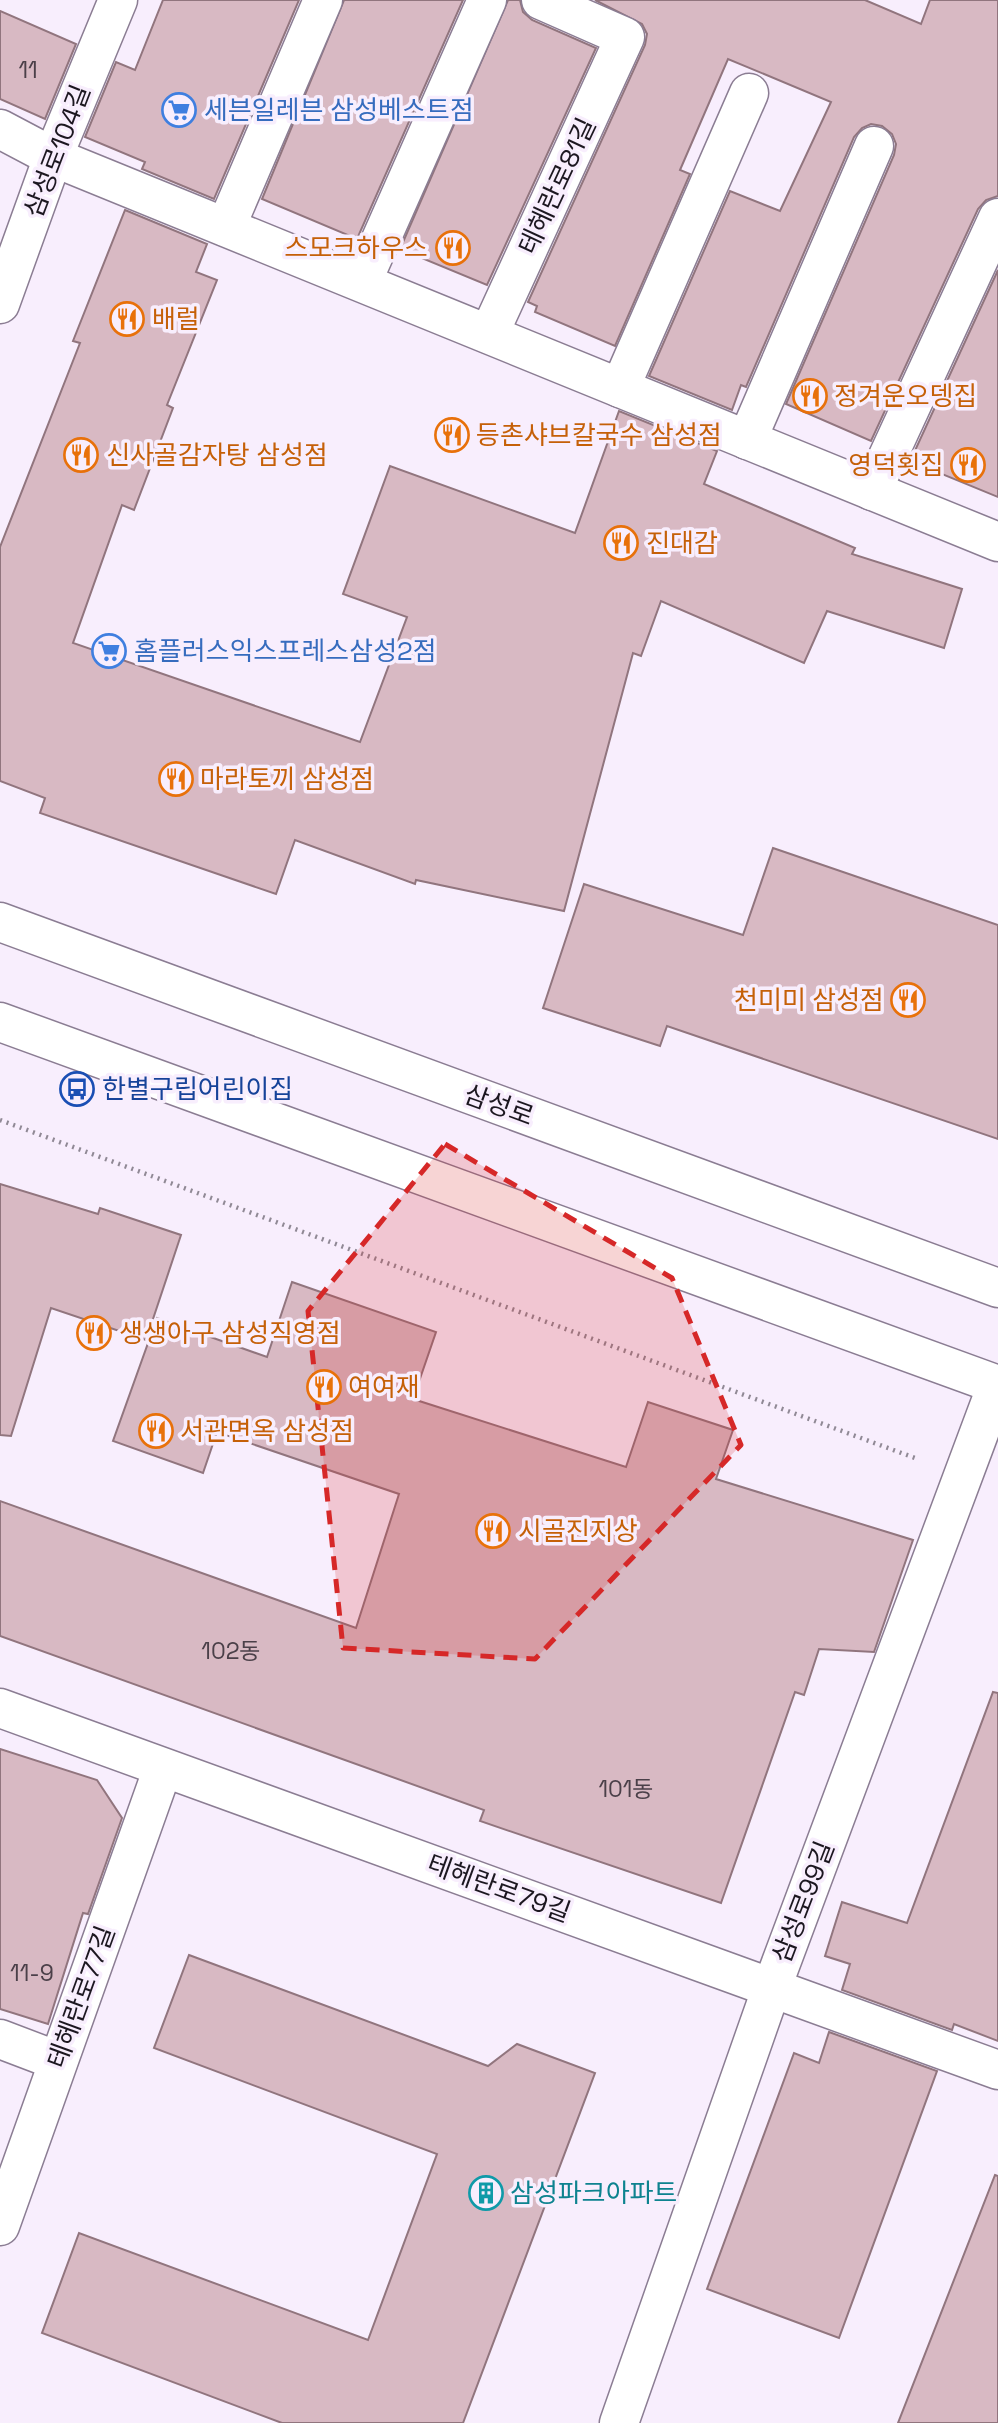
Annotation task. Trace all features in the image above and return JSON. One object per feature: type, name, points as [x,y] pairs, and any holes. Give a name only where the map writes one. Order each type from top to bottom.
[{"type":"street","name":"삼성로104길","points":[[0,304],[53,157],[118,0]]},
{"type":"street","points":[[226,227],[323,0]]},
{"type":"street","points":[[362,282],[487,0]]},
{"type":"street","name":"테헤란로81길","points":[[489,334],[625,37],[541,0]]},
{"type":"street","points":[[620,388],[749,93]]},
{"type":"street","points":[[0,129],[53,157],[998,542]]},
{"type":"street","points":[[747,440],[874,146]]},
{"type":"street","points":[[873,491],[998,218]]},
{"type":"street","name":"삼성로","points":[[0,922],[998,1288]]},
{"type":"street","points":[[0,1022],[997,1385]]},
{"type":"street","name":"삼성로99길","points":[[619,2423],[772,1987],[997,1385]]},
{"type":"street","name":"테헤란로79길","points":[[0,1708],[998,2070]]},
{"type":"street","name":"테헤란로77길","points":[[0,2227],[163,1768]]},
{"type":"street","points":[[0,2039],[58,2061]]},
{"type":"path","points":[[0,1120],[963,1475]]},
{"type":"highlighted area","points":[[445,1144],[672,1278],[741,1445],[535,1659],[343,1648],[308,1311]]},
{"type":"building","points":[[163,0],[299,0],[214,199],[142,169],[145,162],[85,137],[116,62],[135,70]]},
{"type":"building","points":[[344,0],[463,0],[357,239],[262,199]]},
{"type":"building","points":[[508,0],[520,0],[523,12],[532,20],[596,48],[487,285],[400,249]]},
{"type":"building","points":[[595,0],[865,0],[921,24],[930,0],[998,0],[998,196],[986,200],[978,209],[871,441],[786,404],[894,155],[896,144],[892,134],[882,126],[871,124],[862,128],[854,137],[746,387],[741,385],[732,410],[649,376],[730,191],[780,211],[831,102],[728,59],[680,170],[690,174],[615,346],[535,312],[537,306],[528,302],[645,45],[647,34],[642,24]]},
{"type":"building","points":[[0,11],[76,44],[45,119],[0,99]]},
{"type":"building","points":[[125,210],[207,244],[196,272],[217,280],[167,405],[173,408],[134,510],[122,505],[73,643],[360,742],[407,617],[343,594],[390,466],[575,533],[619,411],[717,451],[704,484],[855,548],[852,554],[962,589],[944,648],[827,611],[804,663],[661,601],[641,656],[633,653],[564,911],[416,880],[415,884],[295,840],[276,894],[40,813],[45,798],[0,781],[0,547],[80,343],[73,341]]},
{"type":"building","points":[[998,270],[998,497],[915,463],[916,459],[912,457]]},
{"type":"building","points":[[773,848],[998,925],[998,1139],[667,1026],[660,1046],[543,1008],[584,884],[743,935]]},
{"type":"building","points":[[0,1184],[98,1214],[100,1208],[181,1235],[146,1340],[51,1308],[11,1436],[0,1435]]},
{"type":"building","points":[[292,1282],[436,1332],[413,1399],[626,1467],[648,1402],[733,1430],[716,1479],[913,1540],[874,1652],[819,1649],[804,1695],[795,1692],[721,1903],[480,1821],[484,1810],[0,1636],[0,1501],[356,1628],[399,1494],[217,1432],[203,1473],[113,1441],[157,1318],[267,1357]]},
{"type":"building","points":[[993,1692],[998,1693],[998,2041],[954,2024],[952,2030],[842,1990],[850,1964],[825,1956],[842,1902],[907,1923]]},
{"type":"building","points":[[0,1749],[97,1780],[122,1818],[88,1914],[83,1913],[48,2024],[0,2009]]},
{"type":"building","name":"삼성파크아파트","points":[[189,1955],[488,2066],[517,2044],[595,2073],[463,2423],[282,2423],[42,2333],[79,2233],[368,2340],[437,2154],[154,2048]]},
{"type":"building","points":[[829,2032],[937,2071],[839,2338],[707,2289],[794,2053],[819,2063]]},
{"type":"building","points":[[995,2175],[998,2176],[998,2423],[898,2423]]},
{"type":"place","name":"세븐일레븐 삼성베스트점","points":[[179,110]]},
{"type":"place","name":"스모크하우스","points":[[453,248]]},
{"type":"place","name":"배럴","points":[[127,319]]},
{"type":"place","name":"정겨운오뎅집","points":[[810,396]]},
{"type":"place","name":"등촌샤브칼국수 삼성점","points":[[452,435]]},
{"type":"place","name":"신사골감자탕 삼성점","points":[[81,455]]},
{"type":"place","name":"영덕횟집","points":[[968,465]]},
{"type":"place","name":"진대감","points":[[621,543]]},
{"type":"place","name":"홈플러스익스프레스삼성2점","points":[[109,651]]},
{"type":"place","name":"마라토끼 삼성점","points":[[176,779]]},
{"type":"place","name":"천미미 삼성점","points":[[908,1000]]},
{"type":"place","name":"한별구립어린이집","points":[[77,1089]]},
{"type":"place","name":"생생아구 삼성직영점","points":[[94,1333]]},
{"type":"place","name":"여여재","points":[[324,1387]]},
{"type":"place","name":"서관면옥 삼성점","points":[[156,1431]]},
{"type":"place","name":"시골진지상","points":[[493,1531]]},
{"type":"place","name":"삼성파크아파트","points":[[486,2193]]}]
